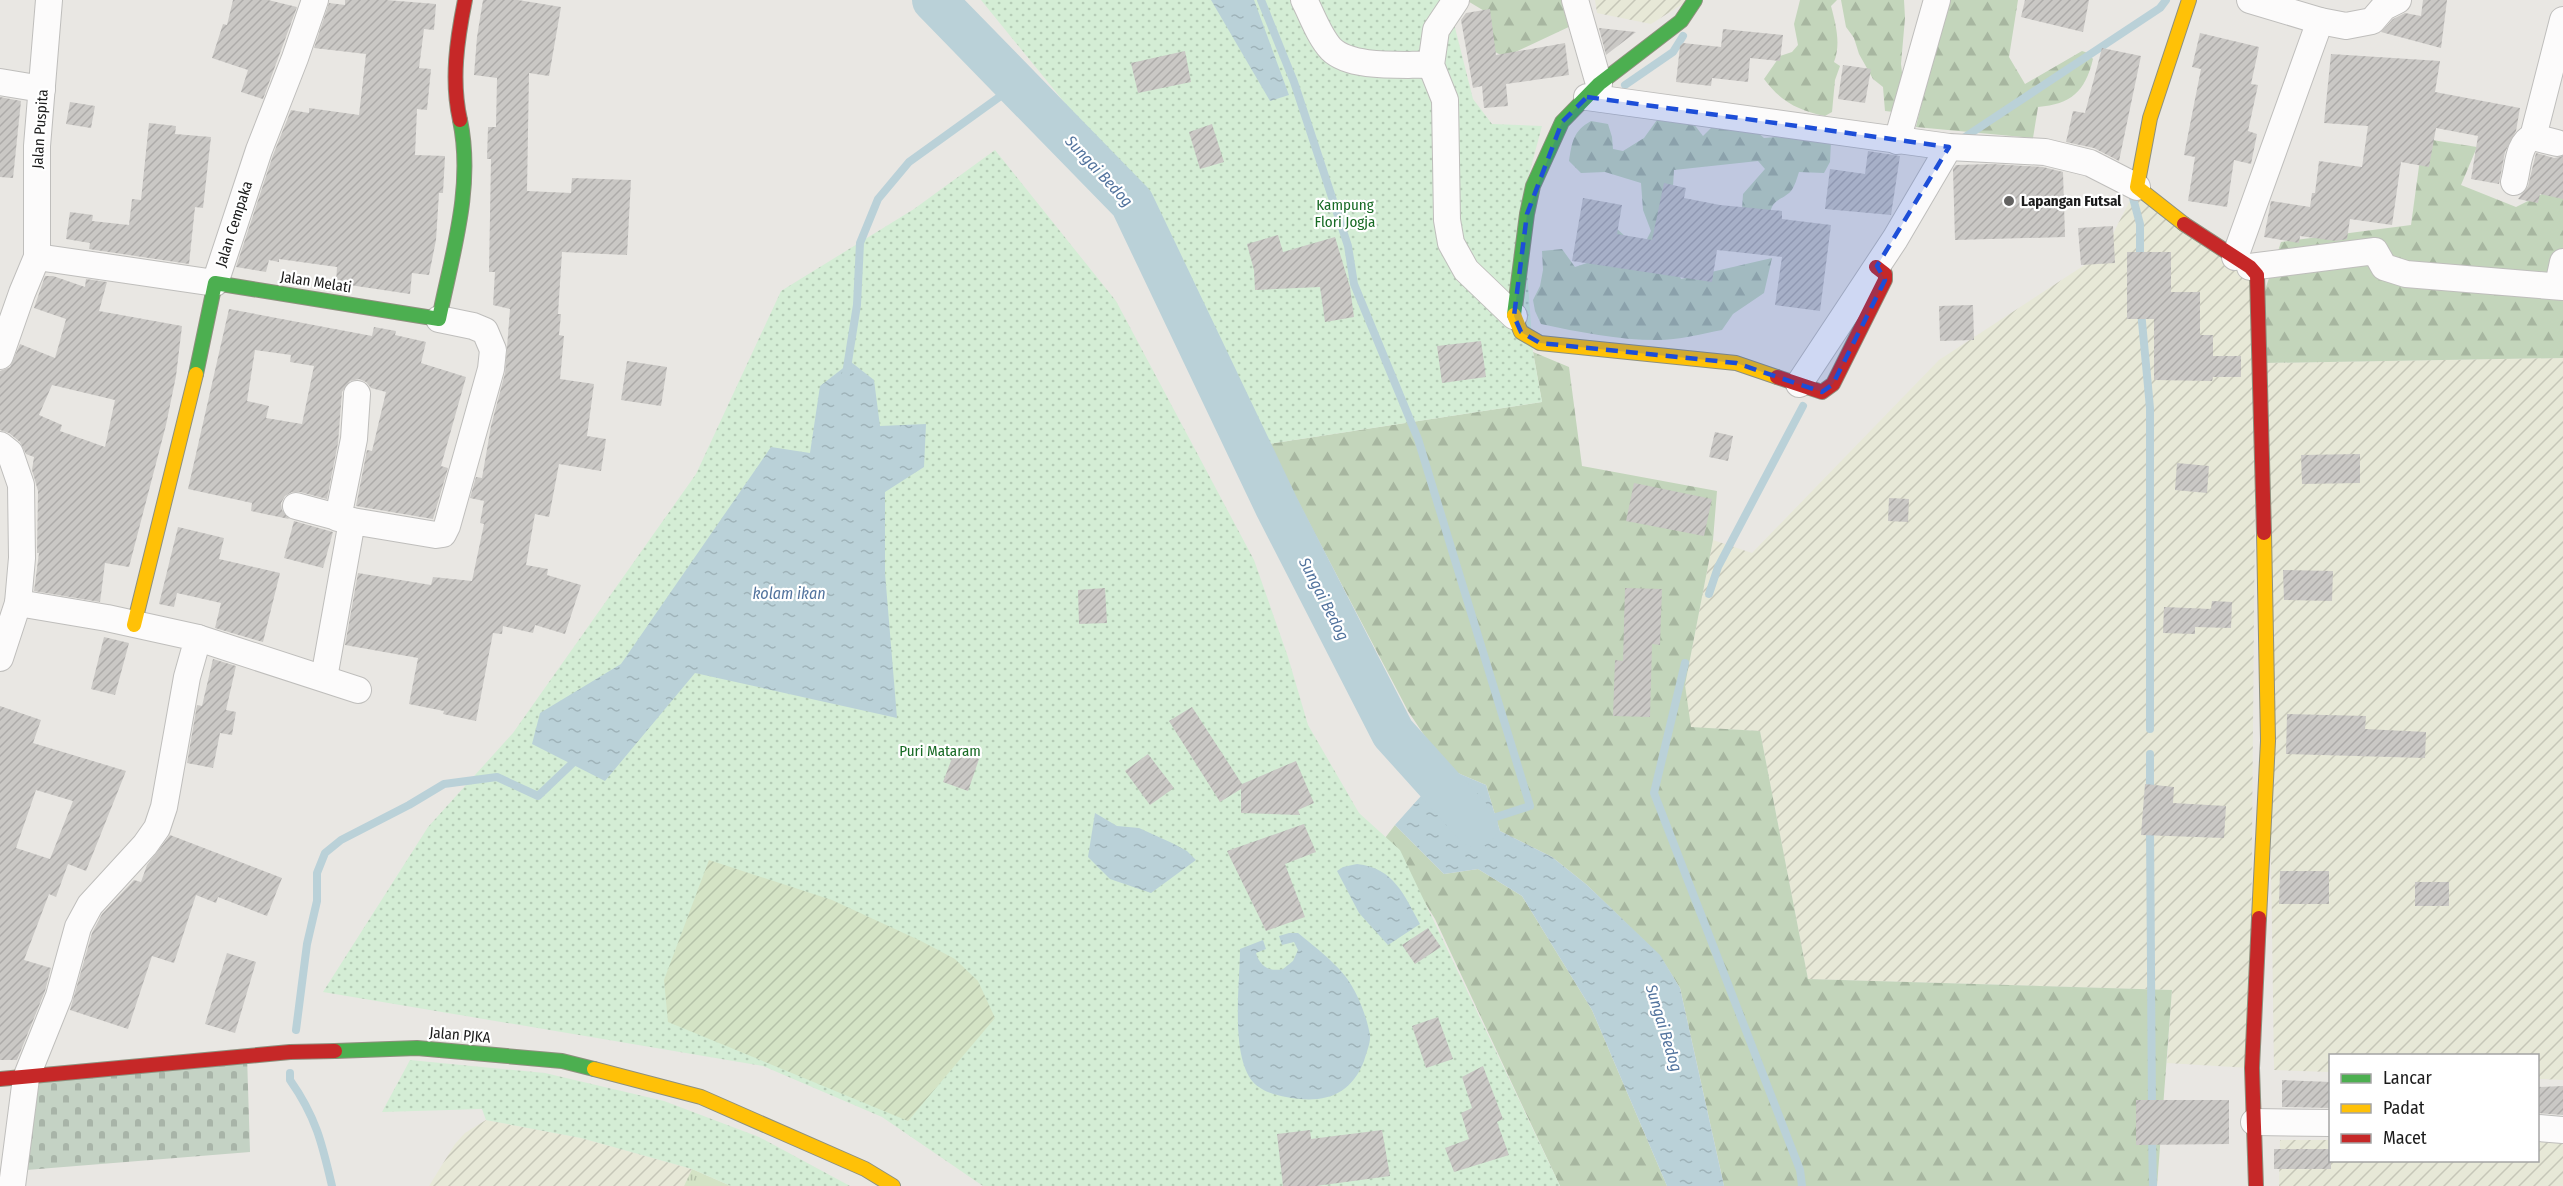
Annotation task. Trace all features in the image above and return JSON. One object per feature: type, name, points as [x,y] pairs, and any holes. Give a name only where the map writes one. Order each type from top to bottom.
[{"type":"street","name":"Jalan Puspita","points":[[37,257],[37,146],[49,0]]},
{"type":"street","name":"Jalan Cempaka","points":[[37,257],[215,283],[259,150],[296,58],[315,0]]},
{"type":"street","points":[[296,506],[345,520],[436,536],[443,534],[447,526],[491,369],[493,350],[485,331],[473,326],[439,319],[466,184],[465,143],[456,101],[455,66],[458,34],[465,0]]},
{"type":"street","points":[[1304,0],[1331,49],[1341,56],[1354,62],[1431,65]]},
{"type":"street","points":[[1456,0],[1436,30],[1431,65],[1445,100],[1447,220],[1451,243],[1466,270],[1514,316],[1521,332],[1540,343],[1736,363],[1799,384],[1876,267],[1948,147]]},
{"type":"street","points":[[1575,0],[1593,90]]},
{"type":"street","points":[[1514,316],[1527,214],[1533,186],[1562,123],[1593,90],[1681,21],[1695,0]]},
{"type":"street","points":[[1897,141],[1937,0]]},
{"type":"street","points":[[2137,187],[2150,118],[2189,0]]},
{"type":"street","points":[[2250,0],[2320,21],[2346,26],[2372,21],[2384,7],[2398,0]]},
{"type":"street","points":[[2554,0],[2563,7]]},
{"type":"street","points":[[2514,182],[2523,145],[2527,139],[2545,140],[2563,20]]},
{"type":"street","points":[[2242,262],[2320,21]]},
{"type":"street","points":[[0,82],[42,89]]},
{"type":"street","points":[[1593,90],[1897,141],[1948,147],[2045,152],[2090,163],[2137,187],[2191,229],[2242,262],[2257,275],[2268,741],[2252,1068],[2256,1186]]},
{"type":"street","points":[[2242,262],[2375,251],[2384,267],[2406,274],[2561,278]]},
{"type":"street","points":[[0,356],[37,257]]},
{"type":"street","points":[[134,625],[184,429],[215,283]]},
{"type":"street","name":"Jalan Melati","points":[[215,283],[439,319]]},
{"type":"street","points":[[324,678],[345,520],[357,394]]},
{"type":"street","points":[[0,445],[10,453],[21,485],[22,558],[18,603],[0,658]]},
{"type":"street","points":[[18,603],[198,638],[358,690]]},
{"type":"street","points":[[12,1186],[26,1078],[59,996],[83,916],[145,845],[157,828],[165,807],[187,677],[198,638]]},
{"type":"street","name":"Jalan PJKA","points":[[0,1079],[290,1052],[417,1048],[562,1060],[701,1097],[865,1169],[893,1186]]},
{"type":"street","points":[[2254,1122],[2329,1123]]},
{"type":"street","points":[[2539,1128],[2563,1130]]},
{"type":"highlighted area","points":[[1587,97],[1949,147],[1877,266],[1885,280],[1833,384],[1822,392],[1736,363],[1540,343],[1521,332],[1514,316],[1527,214],[1562,122]]},
{"type":"green space","name":"Kampung Flori Jogja","points":[[981,0],[1448,0],[1473,99],[1492,124],[1542,126],[1522,201],[1533,352],[1542,402],[1268,444],[1153,211]]},
{"type":"green space","points":[[1466,0],[1567,0],[1573,25],[1505,57],[1493,51],[1486,12]]},
{"type":"green space","points":[[1595,0],[1689,0],[1651,24],[1597,13]]},
{"type":"green space","points":[[1800,0],[1837,0],[1831,6],[1837,41],[1834,62],[1840,66],[1835,80],[1832,112],[1825,116],[1791,104],[1777,94],[1764,79],[1780,56],[1792,52],[1798,45],[1794,24]]},
{"type":"green space","points":[[1841,0],[1904,0],[1905,18],[1901,64],[1903,81],[1894,112],[1885,111],[1883,87],[1873,79],[1859,54],[1854,38],[1846,27]]},
{"type":"green space","points":[[1945,0],[2018,0],[2009,57],[2025,84],[2082,51],[2088,53],[2093,59],[2086,80],[2075,94],[2059,103],[2038,107],[2033,138],[1916,127]]},
{"type":"green space","points":[[1690,119],[1703,136],[1719,120],[1750,126],[1764,138],[1831,142],[1830,162],[1824,173],[1799,172],[1792,189],[1772,206],[1770,216],[1742,209],[1743,194],[1765,169],[1758,161],[1674,170],[1669,250],[1681,279],[1772,258],[1764,293],[1733,314],[1722,330],[1682,338],[1628,339],[1541,324],[1533,300],[1540,286],[1543,270],[1542,251],[1562,249],[1575,267],[1587,263],[1614,226],[1641,251],[1651,231],[1643,210],[1641,183],[1605,172],[1581,173],[1569,161],[1577,133],[1591,121],[1608,124],[1613,149],[1623,151],[1644,138],[1657,120]]},
{"type":"green space","points":[[2432,140],[2477,147],[2461,185],[2516,207],[2556,187],[2563,191],[2563,358],[2264,363],[2261,302],[2281,242],[2411,225],[2420,159]]},
{"type":"green space","name":"Puri Mataram","points":[[995,150],[1116,301],[1254,560],[1288,657],[1308,725],[1359,813],[1400,850],[1560,1186],[983,1186],[882,1117],[763,1066],[323,992],[428,827],[513,733],[696,474],[781,291],[914,209]]},
{"type":"green space","points":[[2137,187],[2257,275],[2250,1068],[2167,1063],[2172,990],[1808,979],[1760,731],[1686,727],[1685,685],[1713,540],[1752,553],[1939,360],[2103,253]]},
{"type":"green space","points":[[1533,352],[1569,367],[1582,466],[1717,491],[1713,540],[1685,685],[1691,727],[1760,731],[1808,979],[2172,990],[2157,1186],[1724,1186],[1680,988],[1660,956],[1587,885],[1552,857],[1500,831],[1486,785],[1446,768],[1408,711],[1268,444],[1542,402]]},
{"type":"green space","points":[[2563,358],[2563,1080],[2539,1079],[2539,1054],[2329,1054],[2329,1072],[2274,1070],[2264,363]]},
{"type":"green space","points":[[1395,825],[1444,874],[1478,869],[1522,896],[1592,1010],[1667,1186],[1560,1186],[1435,919],[1385,838]]},
{"type":"green space","points":[[709,860],[832,900],[955,959],[978,981],[995,1018],[908,1121],[668,1022],[664,980]]},
{"type":"green space","points":[[247,1056],[250,1152],[14,1171],[26,1078]]},
{"type":"green space","points":[[410,1060],[545,1073],[664,1101],[759,1137],[850,1186],[731,1186],[692,1169],[581,1138],[486,1120],[482,1109],[382,1112]]},
{"type":"green space","points":[[486,1120],[581,1138],[692,1169],[684,1186],[429,1186],[455,1144],[465,1133]]},
{"type":"green space","points":[[2280,1140],[2329,1140],[2329,1162],[2539,1162],[2539,1140],[2563,1140],[2563,1186],[2279,1186]]},
{"type":"green space","points":[[692,1169],[731,1186],[684,1186]]},
{"type":"water","points":[[1211,0],[1254,0],[1289,95],[1270,101]]},
{"type":"water","name":"kolam ikan","points":[[851,362],[874,380],[880,426],[926,424],[924,467],[885,492],[885,573],[897,718],[695,673],[605,781],[532,744],[540,713],[621,664],[771,447],[810,453],[820,386]]},
{"type":"water","points":[[1446,768],[1486,785],[1500,831],[1552,857],[1587,885],[1660,955],[1680,988],[1724,1186],[1667,1186],[1592,1010],[1522,896],[1478,869],[1444,874],[1395,825]]},
{"type":"water","points":[[1095,813],[1117,826],[1139,828],[1172,843],[1187,851],[1196,860],[1151,893],[1110,879],[1088,857]]},
{"type":"water","points":[[1357,864],[1380,871],[1389,877],[1403,893],[1420,924],[1388,945],[1359,913],[1337,871]]},
{"type":"water","points":[[1298,933],[1326,956],[1346,977],[1359,1001],[1370,1035],[1364,1061],[1351,1083],[1343,1090],[1323,1098],[1299,1099],[1264,1090],[1253,1082],[1241,1055],[1238,1018],[1240,949],[1263,940],[1266,949],[1256,953],[1260,962],[1270,969],[1283,969],[1293,961],[1298,950],[1294,942],[1282,945],[1279,936]]},
{"type":"building","points":[[233,0],[268,0],[297,7],[263,99],[241,92],[248,70],[212,58],[223,24],[227,25]]},
{"type":"building","points":[[345,0],[386,0],[436,4],[434,30],[424,29],[419,68],[431,69],[427,110],[417,109],[415,155],[445,156],[443,193],[439,193],[436,240],[429,275],[412,273],[410,294],[336,283],[337,267],[279,259],[279,262],[269,260],[266,272],[236,267],[273,155],[291,110],[309,113],[309,108],[359,115],[366,54],[314,48],[329,3],[345,5]]},
{"type":"building","points":[[483,0],[518,0],[561,7],[549,76],[529,73],[527,191],[571,193],[572,178],[631,180],[627,255],[562,252],[558,314],[561,314],[559,335],[564,336],[560,379],[594,384],[587,436],[606,439],[601,471],[559,464],[549,517],[535,514],[526,565],[548,569],[547,575],[581,585],[565,634],[535,625],[533,633],[503,626],[502,634],[493,633],[476,721],[443,714],[444,711],[409,704],[418,658],[345,645],[358,573],[431,585],[433,577],[472,581],[484,524],[480,523],[484,501],[470,498],[476,477],[482,478],[491,426],[505,373],[510,309],[493,305],[495,272],[489,272],[491,159],[487,159],[488,127],[496,127],[497,78],[474,75]]},
{"type":"building","points":[[2025,0],[2089,0],[2083,32],[2021,17]]},
{"type":"building","points":[[2423,0],[2447,0],[2441,48],[2381,32],[2393,19],[2405,13],[2421,16]]},
{"type":"building","points":[[1490,9],[1496,55],[1565,43],[1569,75],[1506,84],[1508,106],[1484,108],[1482,86],[1473,88],[1461,20],[1466,13]]},
{"type":"building","points":[[1599,28],[1636,32],[1606,55]]},
{"type":"building","points":[[1723,29],[1783,35],[1780,61],[1750,58],[1748,82],[1712,78],[1711,86],[1676,82],[1680,46],[1683,43],[1721,47]]},
{"type":"building","points":[[2200,33],[2259,47],[2251,84],[2258,85],[2248,131],[2257,134],[2251,164],[2234,160],[2227,207],[2188,201],[2195,157],[2184,155],[2201,69],[2192,67]]},
{"type":"building","points":[[2102,48],[2141,56],[2119,161],[2094,148],[2066,142],[2073,111],[2085,113]]},
{"type":"building","points":[[1185,51],[1191,82],[1138,93],[1131,63]]},
{"type":"building","points":[[2331,54],[2440,61],[2435,92],[2520,108],[2516,131],[2505,152],[2499,184],[2471,179],[2478,136],[2436,128],[2429,167],[2401,162],[2392,225],[2350,219],[2347,239],[2336,241],[2300,236],[2299,243],[2264,237],[2271,201],[2310,207],[2312,193],[2315,193],[2319,161],[2362,167],[2368,126],[2324,123]]},
{"type":"building","points":[[1843,65],[1871,69],[1865,103],[1838,99]]},
{"type":"building","points":[[0,97],[21,101],[13,178],[0,177]]},
{"type":"building","points":[[70,102],[95,106],[91,128],[66,124]]},
{"type":"building","points":[[149,123],[176,126],[175,134],[211,137],[203,208],[195,207],[189,264],[89,249],[90,243],[66,239],[70,212],[93,215],[92,221],[129,225],[132,199],[141,200]]},
{"type":"building","points":[[1212,124],[1224,162],[1200,169],[1189,132]]},
{"type":"building","points":[[1868,151],[1900,156],[1891,215],[1825,209],[1830,169],[1865,174]]},
{"type":"building","points":[[2536,153],[2554,158],[2563,156],[2563,199],[2540,194],[2538,203],[2518,199],[2528,186]]},
{"type":"building","name":"Lapangan Futsal","points":[[1992,164],[2043,167],[2063,172],[2065,237],[1955,240],[1953,169],[1956,165]]},
{"type":"building","points":[[1664,183],[1686,188],[1684,198],[1720,205],[1782,211],[1782,219],[1831,225],[1820,311],[1775,305],[1782,257],[1717,250],[1712,282],[1572,261],[1583,198],[1622,205],[1617,234],[1652,240]]},
{"type":"building","points":[[2113,226],[2115,263],[2081,265],[2078,228]]},
{"type":"building","points":[[1278,235],[1283,252],[1335,237],[1350,287],[1354,317],[1325,322],[1320,287],[1255,290],[1254,270],[1247,244]]},
{"type":"building","points":[[2127,252],[2171,252],[2171,292],[2200,292],[2200,335],[2213,335],[2213,356],[2241,356],[2241,377],[2213,377],[2212,381],[2154,380],[2154,319],[2127,319]]},
{"type":"building","points":[[45,276],[53,276],[85,287],[86,279],[107,282],[99,311],[182,326],[176,376],[166,425],[129,567],[105,563],[100,602],[34,591],[39,553],[37,553],[38,491],[32,470],[34,457],[26,454],[20,442],[9,433],[0,430],[0,371],[10,367],[20,344],[55,358],[66,319],[34,308]],"holes":[[[52,385],[115,400],[105,447],[60,431],[62,425],[39,415]]]},
{"type":"building","points":[[1973,305],[1974,340],[1940,341],[1939,306]]},
{"type":"building","points":[[229,309],[372,336],[374,327],[396,331],[395,335],[426,342],[421,363],[466,377],[441,466],[448,468],[433,519],[356,506],[367,450],[372,451],[386,392],[371,388],[359,379],[350,381],[342,392],[338,443],[327,499],[292,492],[285,496],[281,503],[282,510],[289,519],[251,511],[252,503],[188,489]],"holes":[[[255,350],[291,355],[290,362],[314,366],[302,424],[266,418],[269,406],[247,401]]]},
{"type":"building","points":[[1481,341],[1486,377],[1442,383],[1437,346]]},
{"type":"building","points":[[627,361],[667,367],[661,406],[621,400]]},
{"type":"building","points":[[1715,432],[1733,436],[1728,461],[1709,457]]},
{"type":"building","points":[[2360,454],[2360,483],[2302,484],[2301,455]]},
{"type":"building","points":[[2177,463],[2209,466],[2207,493],[2175,490]]},
{"type":"building","points":[[1634,483],[1712,499],[1704,536],[1626,521]]},
{"type":"building","points":[[1889,498],[1909,499],[1908,522],[1888,521]]},
{"type":"building","points":[[294,521],[333,532],[323,568],[284,558]]},
{"type":"building","points":[[178,527],[224,538],[219,559],[280,573],[263,642],[215,628],[221,603],[177,593],[174,607],[159,604]]},
{"type":"building","points":[[2283,570],[2333,571],[2332,601],[2284,600]]},
{"type":"building","points":[[1105,588],[1107,623],[1079,624],[1078,590]]},
{"type":"building","points":[[1625,588],[1662,589],[1660,645],[1652,644],[1650,717],[1613,716],[1615,660],[1623,661]]},
{"type":"building","points":[[2212,601],[2232,602],[2231,628],[2195,627],[2195,634],[2163,633],[2164,607],[2211,609]]},
{"type":"building","points":[[104,637],[129,643],[115,695],[91,689]]},
{"type":"building","points":[[213,659],[236,666],[226,710],[236,712],[232,735],[220,733],[213,768],[187,763],[197,705],[202,706]]},
{"type":"building","points":[[0,706],[41,720],[33,743],[126,771],[86,871],[68,864],[56,897],[49,894],[24,960],[51,968],[45,991],[17,1060],[0,1060]],"holes":[[[36,790],[73,801],[50,859],[16,848]]]},
{"type":"building","points":[[1192,707],[1242,784],[1296,761],[1314,803],[1298,810],[1300,815],[1241,813],[1241,789],[1220,802],[1169,721]]},
{"type":"building","points":[[2287,714],[2366,716],[2365,729],[2426,732],[2425,758],[2286,754]]},
{"type":"building","points":[[955,750],[979,759],[968,791],[943,782]]},
{"type":"building","points":[[1148,754],[1174,788],[1150,805],[1125,771]]},
{"type":"building","points":[[2145,784],[2174,787],[2173,803],[2226,806],[2224,838],[2141,835]]},
{"type":"building","points":[[1304,824],[1316,852],[1285,864],[1305,917],[1266,931],[1227,851]]},
{"type":"building","points":[[170,835],[282,878],[267,916],[218,897],[216,903],[196,895],[174,963],[152,956],[128,1029],[70,1010],[92,933],[102,914],[134,880],[141,882],[147,865]]},
{"type":"building","points":[[2280,871],[2329,871],[2329,904],[2279,904]]},
{"type":"building","points":[[2415,882],[2449,882],[2449,906],[2415,906]]},
{"type":"building","points":[[1428,928],[1441,947],[1415,964],[1402,945]]},
{"type":"building","points":[[227,953],[256,962],[235,1033],[205,1024]]},
{"type":"building","points":[[1438,1017],[1453,1059],[1426,1068],[1412,1026]]},
{"type":"building","points":[[1483,1066],[1503,1119],[1497,1122],[1509,1155],[1454,1172],[1445,1148],[1469,1139],[1461,1113],[1472,1108],[1462,1077]]},
{"type":"building","points":[[2282,1080],[2329,1082],[2329,1108],[2282,1107]]},
{"type":"building","points":[[2563,1086],[2563,1115],[2539,1113],[2539,1087]]},
{"type":"building","points":[[2136,1100],[2229,1100],[2229,1144],[2136,1145]]},
{"type":"building","points":[[1310,1130],[1311,1139],[1382,1130],[1390,1176],[1316,1186],[1283,1186],[1277,1134]]},
{"type":"building","points":[[2274,1149],[2329,1149],[2331,1169],[2274,1169]]},
{"type":"waterway","name":"Sungai Bedog","points":[[934,0],[1132,203],[1277,507],[1393,733],[1476,825]]},
{"type":"waterway","points":[[1261,0],[1294,82],[1348,246],[1354,284],[1418,439],[1530,806],[1487,820]]},
{"type":"waterway","points":[[1962,139],[2160,8],[2166,0]]},
{"type":"waterway","points":[[1625,85],[1673,52],[1683,36]]},
{"type":"waterway","points":[[846,374],[857,305],[860,243],[878,199],[909,162],[1016,85]]},
{"type":"waterway","points":[[2133,198],[2140,224],[2140,260]]},
{"type":"waterway","points":[[2141,311],[2150,408],[2150,729]]},
{"type":"waterway","points":[[1709,594],[1718,567],[1803,406]]},
{"type":"waterway","points":[[1685,663],[1654,793],[1800,1170],[1802,1186]]},
{"type":"waterway","points":[[2150,754],[2150,795]]},
{"type":"waterway","points":[[296,1030],[307,944],[317,901],[317,873],[325,853],[341,840],[444,784],[497,777],[538,796],[578,758]]},
{"type":"waterway","points":[[2150,828],[2152,1110]]},
{"type":"waterway","points":[[290,1073],[290,1080],[306,1106],[317,1131],[332,1186]]},
{"type":"waterway","points":[[2152,1137],[2153,1186]]},
{"type":"traffic: fast","points":[[1514,315],[1527,214],[1533,186],[1562,122],[1599,84],[1681,21],[1695,0]]},
{"type":"traffic: fast","points":[[196,374],[215,283],[439,319],[460,220],[463,195],[464,145],[460,120]]},
{"type":"traffic: fast","points":[[335,1051],[417,1048],[562,1061],[594,1069]]},
{"type":"traffic: slow","points":[[2184,224],[2137,187],[2150,118],[2189,0]]},
{"type":"traffic: slow","points":[[1514,315],[1521,332],[1540,343],[1736,363],[1777,377]]},
{"type":"traffic: slow","points":[[134,625],[196,374]]},
{"type":"traffic: slow","points":[[2259,918],[2268,741],[2264,533]]},
{"type":"traffic: slow","points":[[594,1069],[701,1097],[865,1169],[893,1186]]},
{"type":"traffic: jam","points":[[460,120],[457,105],[456,60],[465,0]]},
{"type":"traffic: jam","points":[[2184,224],[2250,267],[2257,275],[2264,533]]},
{"type":"traffic: jam","points":[[1777,377],[1822,392],[1833,384],[1885,280],[1885,274],[1876,267]]},
{"type":"traffic: jam","points":[[2256,1186],[2252,1068],[2259,918]]},
{"type":"traffic: jam","points":[[0,1079],[290,1052],[335,1051]]},
{"type":"place","name":"Lapangan Futsal","points":[[2009,201]]}]
